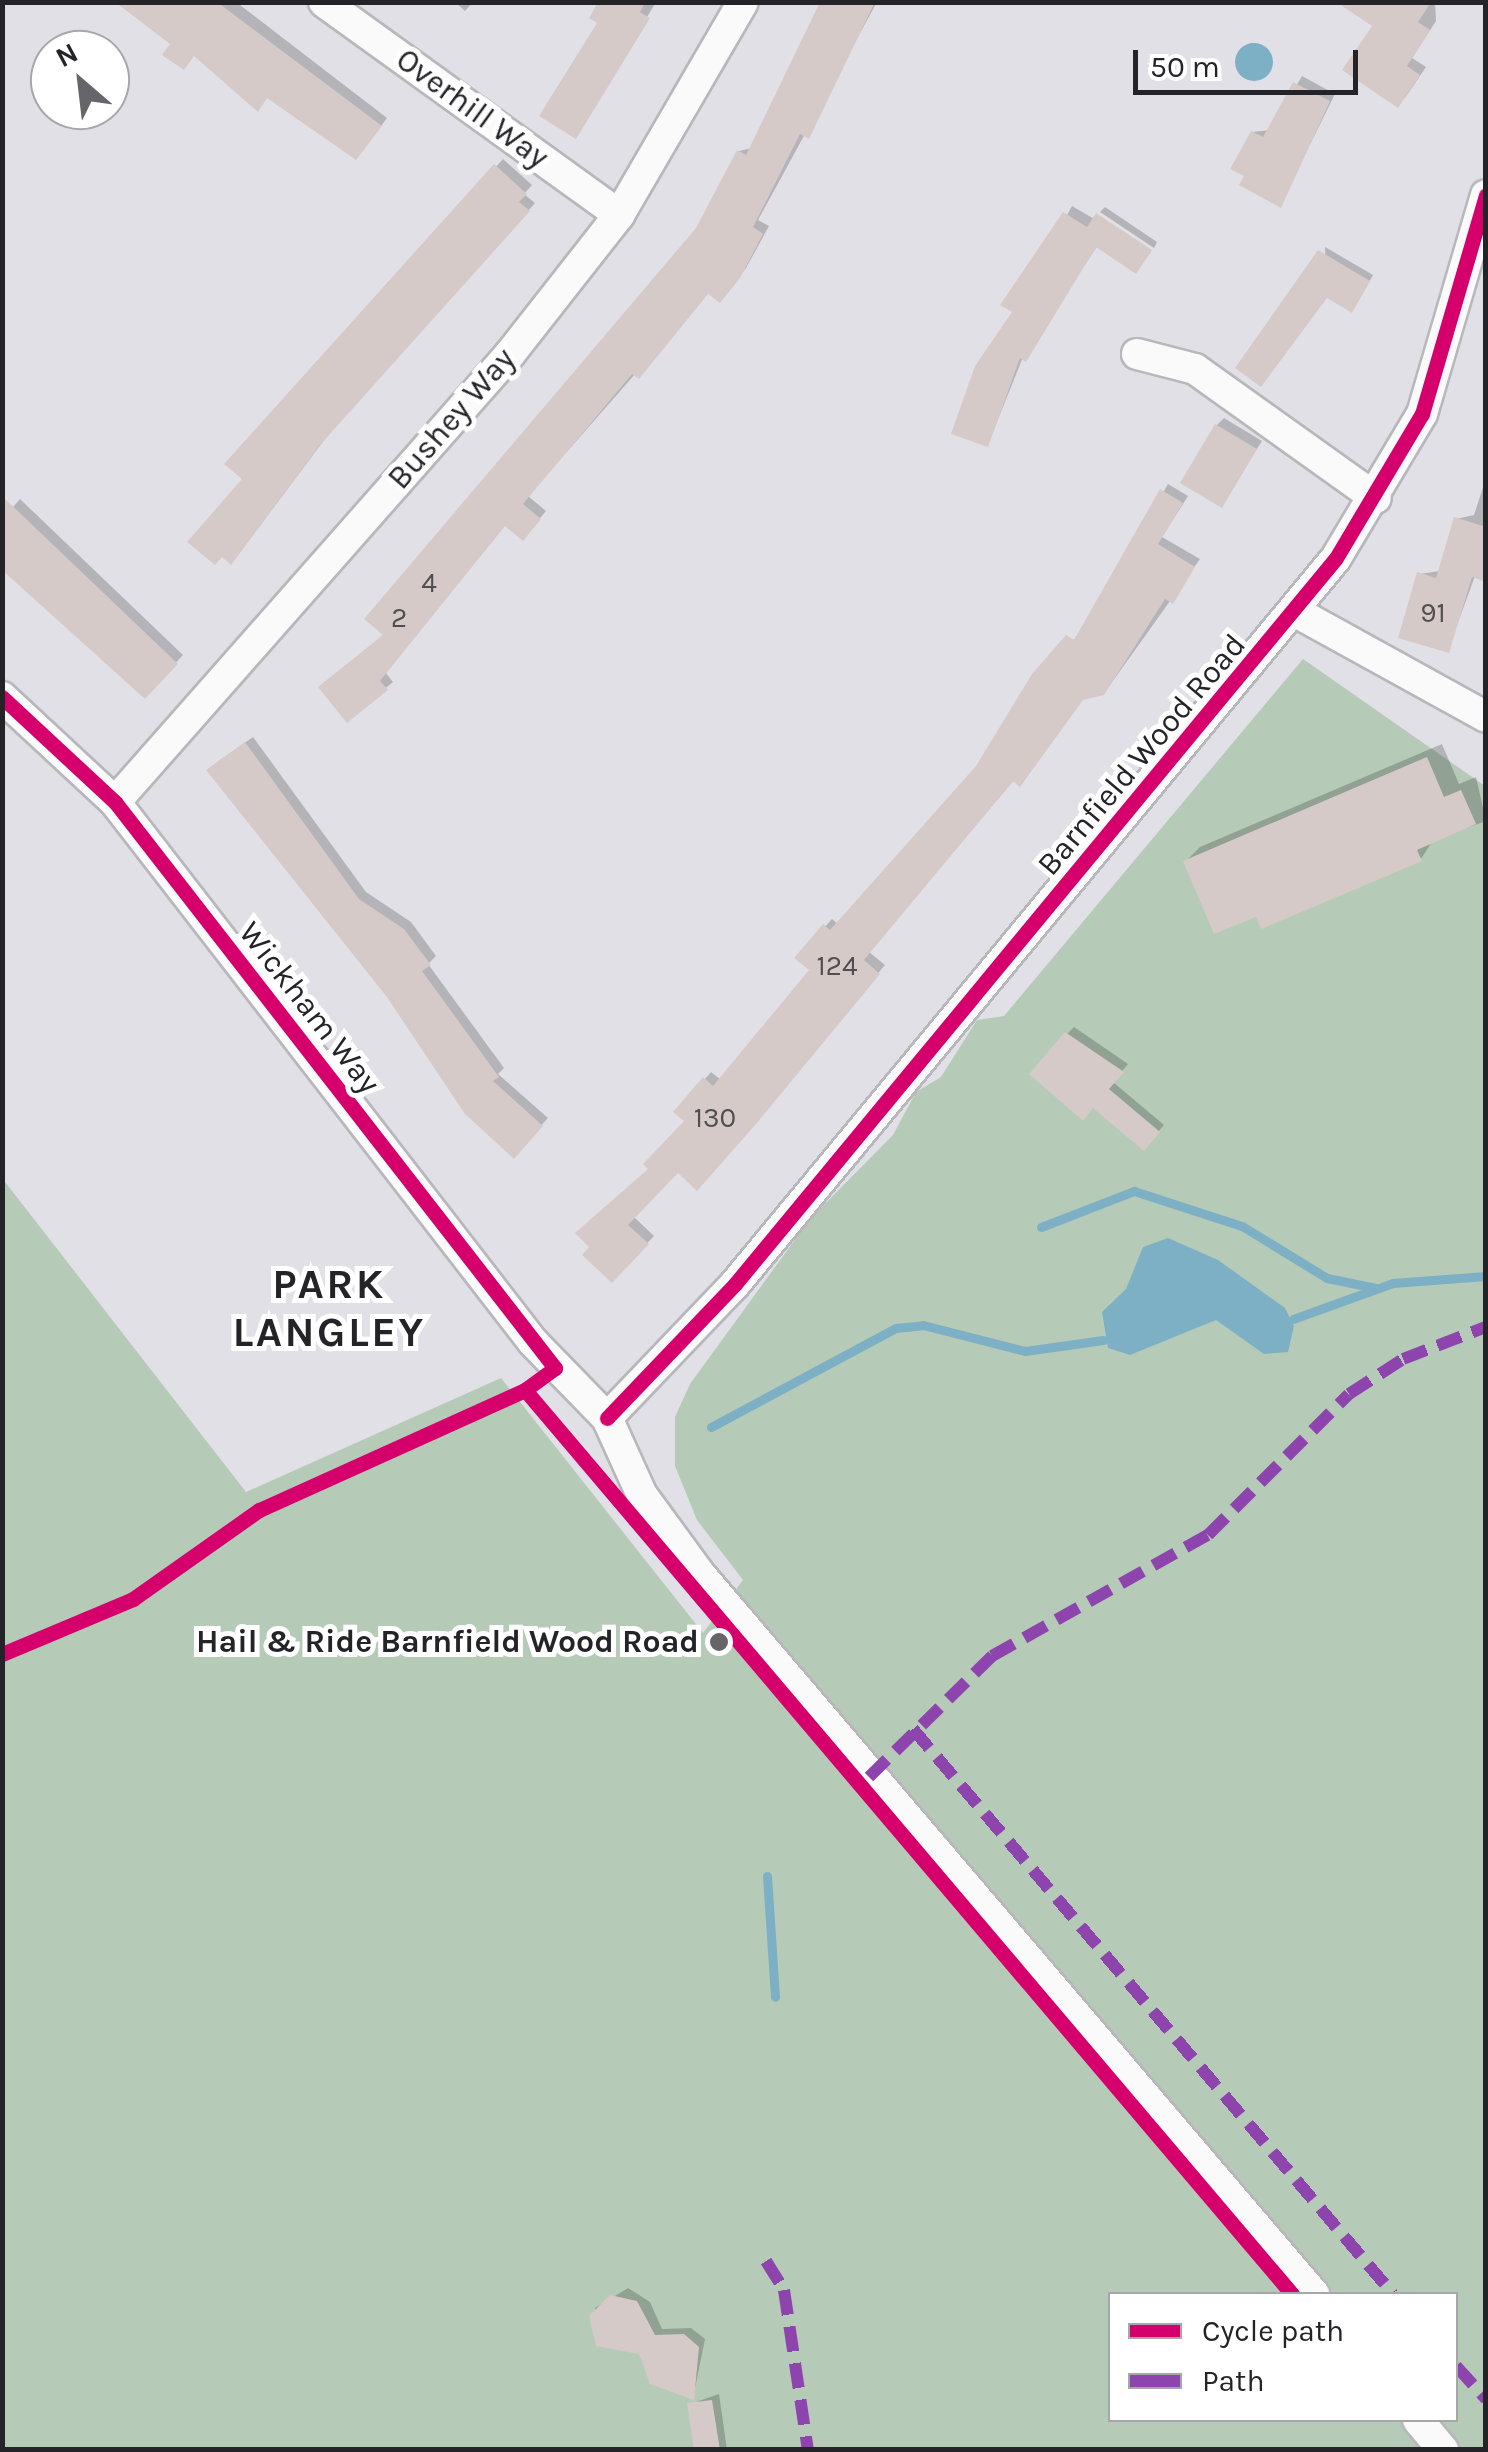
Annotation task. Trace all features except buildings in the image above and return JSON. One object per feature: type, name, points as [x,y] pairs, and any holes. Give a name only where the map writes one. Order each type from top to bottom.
[{"type":"street","name":"Overhill Way","points":[[324,2],[619,216]]},
{"type":"street","name":"Bushey Way","points":[[115,802],[510,354],[619,216],[743,2]]},
{"type":"street","name":"Barnfield Wood Road","points":[[607,1418],[735,1284],[1296,612],[1376,498],[1432,385],[1486,195]]},
{"type":"street","points":[[1137,354],[1195,369],[1376,498]]},
{"type":"street","points":[[1296,612],[1486,717]]},
{"type":"street","name":"Wickham Way","points":[[2,697],[115,802],[533,1342],[607,1418],[642,1495],[699,1572],[1312,2292]]},
{"type":"street","points":[[1420,2422],[1443,2450]]},
{"type":"green space","points":[[1303,659],[1485,786],[1485,2449],[3,2449],[2,1178],[246,1492],[501,1378],[703,1633],[743,1580],[697,1520],[675,1466],[675,1417],[690,1384],[810,1219],[893,1135],[916,1092],[941,1077],[977,1020],[1004,1016]]},
{"type":"water","points":[[1254,43],[1268,48],[1273,62],[1268,76],[1254,81],[1240,76],[1235,62],[1240,48]]},
{"type":"water","points":[[1168,1238],[1218,1260],[1285,1308],[1294,1326],[1288,1352],[1264,1354],[1216,1320],[1130,1355],[1108,1348],[1102,1312],[1126,1289],[1143,1247]]},
{"type":"waterway","points":[[1041,1227],[1134,1191],[1242,1226],[1327,1278],[1376,1288]]},
{"type":"waterway","points":[[1293,1319],[1393,1283],[1486,1276]]},
{"type":"waterway","points":[[711,1427],[896,1328],[923,1325],[1025,1351],[1103,1340]]},
{"type":"waterway","points":[[767,1876],[775,1997]]},
{"type":"marked path","points":[[869,1777],[992,1656],[1208,1535],[1349,1394],[1403,1359],[1486,1327]]},
{"type":"marked path","points":[[913,1729],[1391,2292]]},
{"type":"marked path","points":[[766,2261],[784,2290],[808,2450]]},
{"type":"marked path","points":[[1458,2368],[1486,2399]]},
{"type":"cycle path","points":[[607,1418],[735,1284],[1336,558],[1422,414],[1486,195]]},
{"type":"cycle path","points":[[2,697],[115,802],[555,1368],[525,1390],[259,1510],[133,1599],[2,1654]]},
{"type":"cycle path","points":[[525,1390],[1290,2292]]},
{"type":"place","name":"Hail & Ride Barnfield Wood Road","points":[[719,1642]]},
{"type":"district","name":"PARK LANGLEY","points":[[329,1308]]}]
